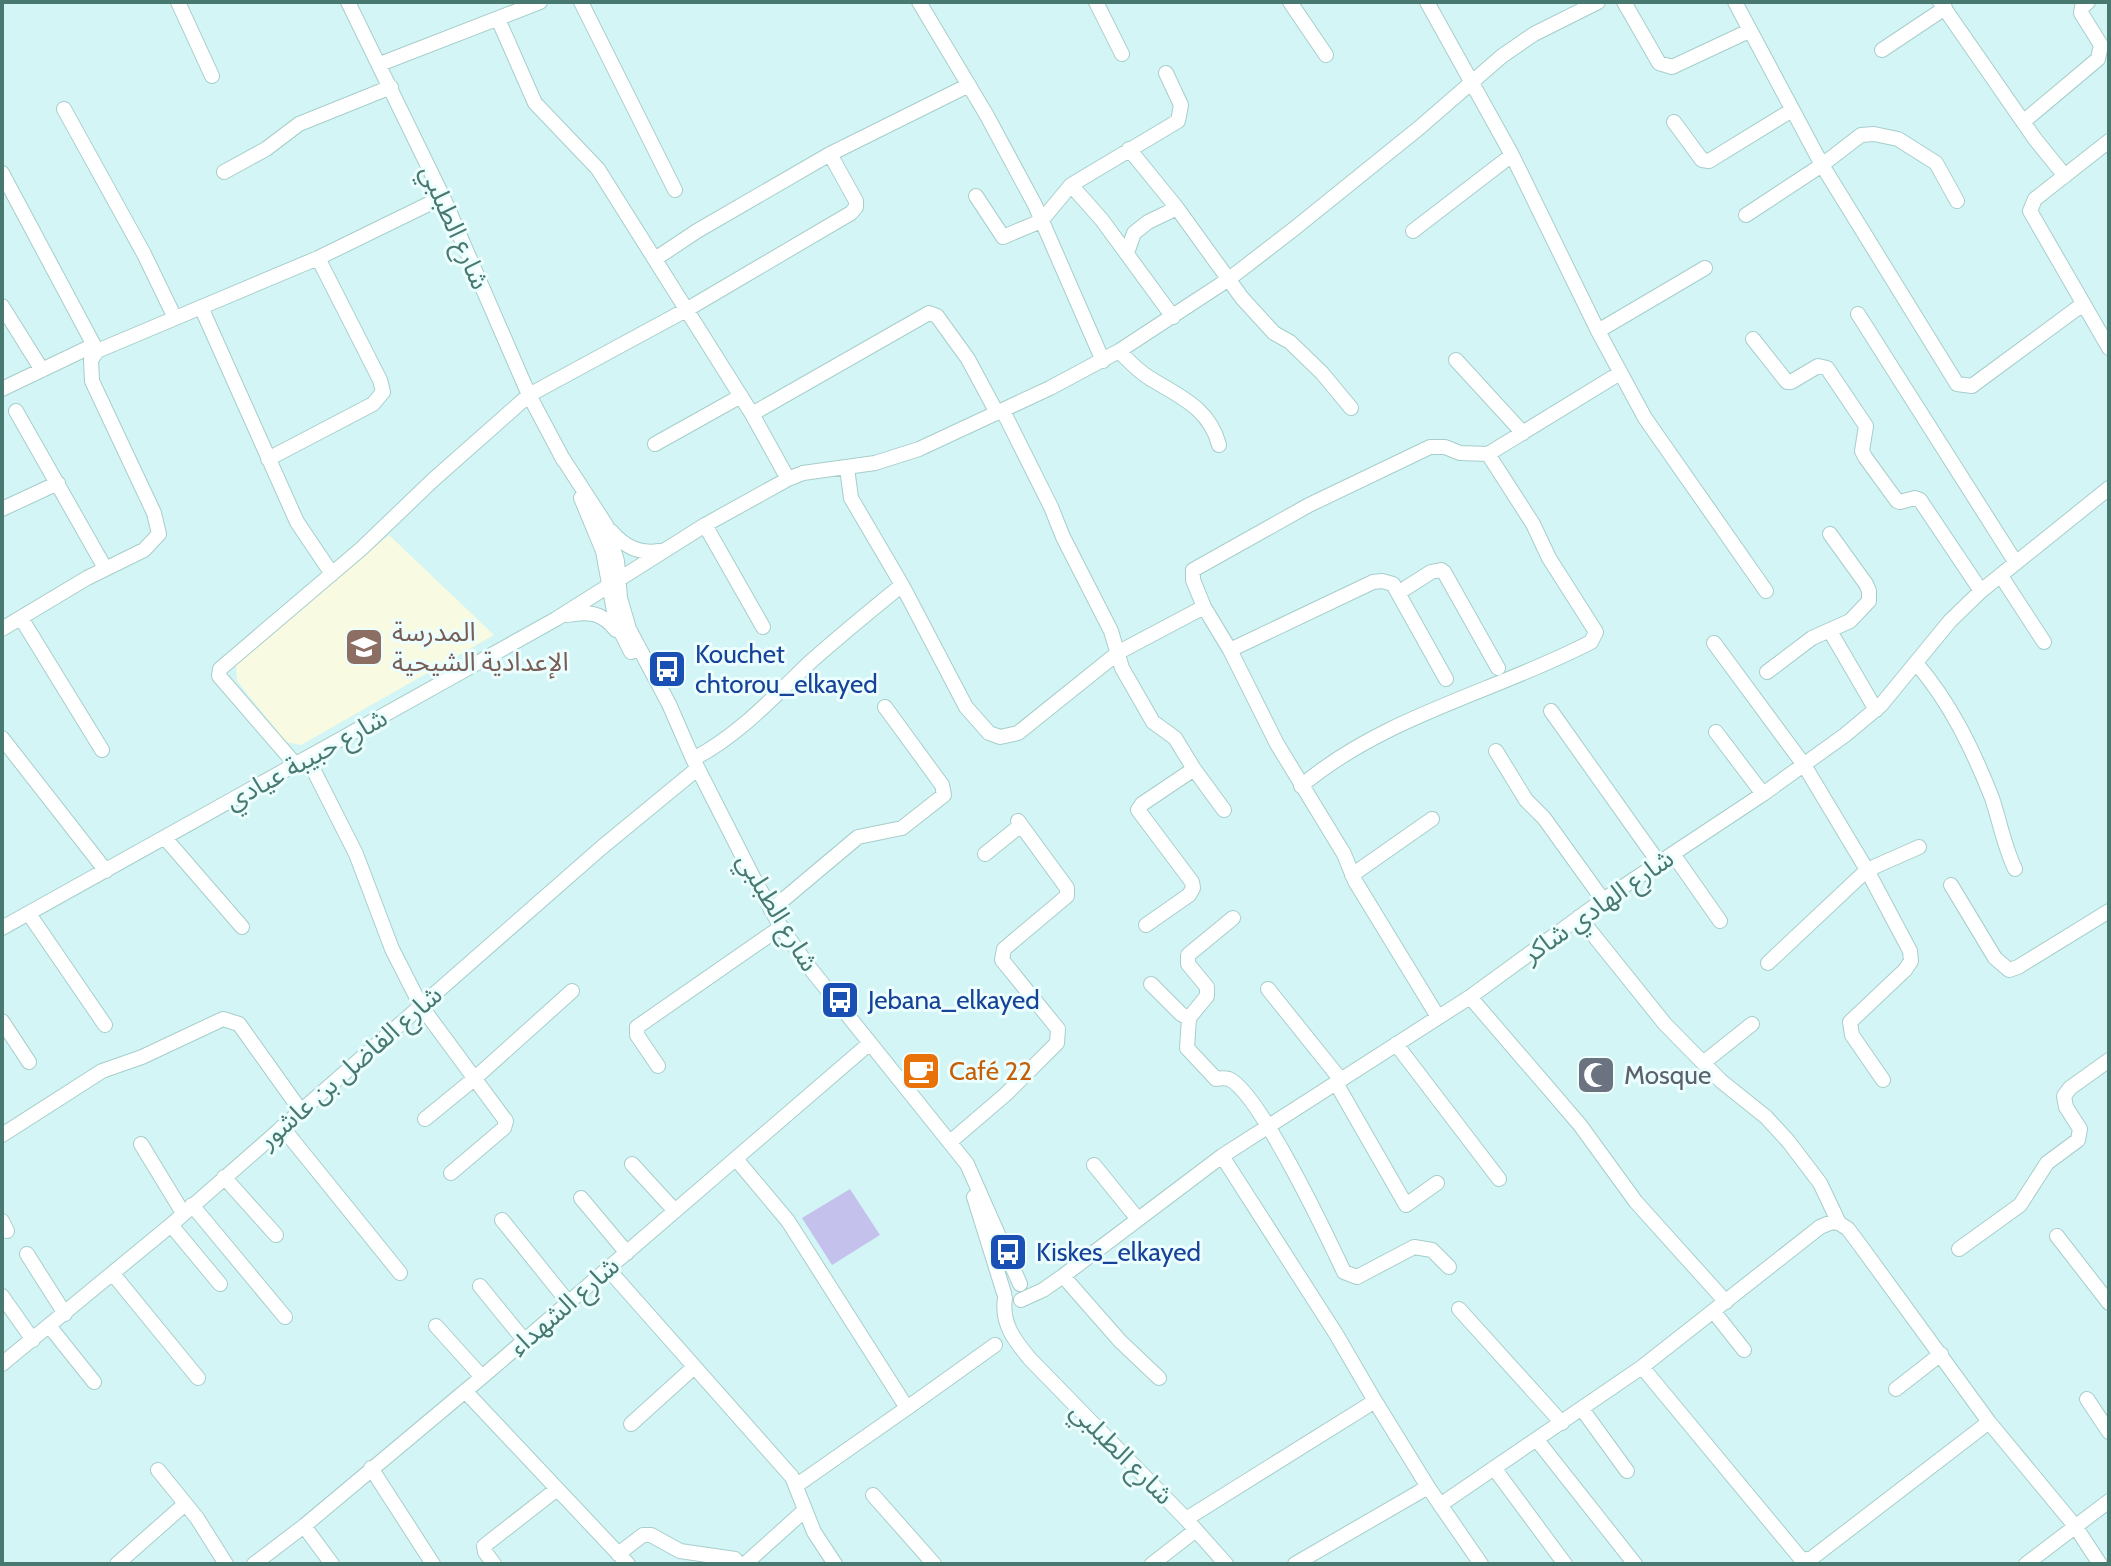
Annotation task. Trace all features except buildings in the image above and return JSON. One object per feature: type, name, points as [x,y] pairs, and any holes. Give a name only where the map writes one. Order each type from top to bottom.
[{"type":"street","points":[[178,2],[212,76]]},
{"type":"street","name":"شارع الطبلبي","points":[[348,2],[443,197],[529,395],[599,538],[629,629],[771,910],[809,967],[967,1164],[1015,1294],[1004,1320],[1017,1343],[1226,1564]]},
{"type":"street","points":[[380,64],[540,2]]},
{"type":"street","points":[[581,2],[675,190]]},
{"type":"street","points":[[919,2],[1035,205],[1103,361]]},
{"type":"street","points":[[1096,2],[1122,54]]},
{"type":"street","points":[[1290,2],[1326,55]]},
{"type":"street","points":[[1427,2],[1512,155],[1598,331],[1652,430],[1766,591]]},
{"type":"street","name":"شارع حبيبة عيادي","points":[[2,928],[556,619],[705,525],[788,479],[803,473],[875,463],[919,449],[1103,361],[1229,279],[1419,128],[1502,56],[1534,34],[1598,2]]},
{"type":"street","points":[[1624,2],[1659,63],[1672,67],[1749,31]]},
{"type":"street","points":[[1735,2],[1822,165],[1957,384],[1972,386],[2083,304]]},
{"type":"street","points":[[2023,122],[2098,59],[2101,45],[2081,13],[2088,2]]},
{"type":"street","points":[[1882,50],[1942,5],[2023,122],[2065,176]]},
{"type":"street","points":[[498,19],[535,103],[592,161],[741,396],[788,479]]},
{"type":"street","points":[[976,196],[1003,237],[1041,221],[1071,185],[1178,121],[1181,105],[1166,73]]},
{"type":"street","points":[[655,259],[697,231],[830,154],[969,85]]},
{"type":"street","points":[[224,172],[266,149],[299,124],[391,87]]},
{"type":"street","points":[[64,109],[144,254],[175,318]]},
{"type":"street","points":[[1674,122],[1702,160],[1709,161],[1792,110]]},
{"type":"street","points":[[1746,215],[1861,135],[1874,134],[1898,139],[1936,163],[1957,201]]},
{"type":"street","points":[[2109,141],[2035,199],[2030,211],[2109,348]]},
{"type":"street","points":[[1129,149],[1274,333],[1290,342],[1322,373],[1351,408]]},
{"type":"street","points":[[451,1173],[506,1123],[421,1006],[392,949],[356,854],[302,762],[219,673],[529,395],[686,310],[854,210],[854,194],[830,154]]},
{"type":"street","points":[[1413,231],[1512,155]]},
{"type":"street","points":[[2,629],[105,568],[144,550],[159,534],[154,513],[92,381],[91,360],[95,348],[3,177]]},
{"type":"street","points":[[1071,185],[1127,253],[1173,317]]},
{"type":"street","points":[[2,389],[318,258],[443,197]]},
{"type":"street","points":[[1127,253],[1134,233],[1148,222],[1177,208]]},
{"type":"street","points":[[268,459],[373,404],[383,392],[380,380],[318,258]]},
{"type":"street","points":[[1598,331],[1705,268]]},
{"type":"street","points":[[2,306],[42,370]]},
{"type":"street","points":[[201,307],[297,522],[332,574]]},
{"type":"street","points":[[752,414],[929,313],[937,316],[1000,412],[1111,631],[1122,668],[1153,722],[1175,738],[1224,810]]},
{"type":"street","points":[[1858,314],[2016,563]]},
{"type":"street","points":[[1753,339],[1787,382],[1818,366],[1827,368],[1866,426],[1862,451],[1865,457],[1897,501],[1920,500],[1981,591]]},
{"type":"street","points":[[1119,351],[1146,375],[1201,411],[1209,419],[1219,445]]},
{"type":"street","points":[[1456,360],[1523,433]]},
{"type":"street","points":[[1438,1017],[1301,786],[1204,607],[1193,580],[1193,570],[1295,512],[1430,447],[1488,454],[1620,373]]},
{"type":"street","points":[[655,444],[741,396]]},
{"type":"street","points":[[16,411],[105,568]]},
{"type":"street","name":"شارع الطبلبي","points":[[560,454],[606,525],[617,561],[613,583],[622,637],[682,737]]},
{"type":"street","points":[[1301,786],[1351,750],[1386,730],[1529,672],[1594,640],[1596,632],[1488,454]]},
{"type":"street","points":[[847,468],[851,498],[902,585],[966,707],[989,733],[1000,737],[1018,733],[1119,652],[1204,607]]},
{"type":"street","points":[[2,509],[58,483]]},
{"type":"street","name":"شارع الهادي شاكر","points":[[1058,1279],[1222,1156],[1470,997],[1603,900],[1804,765],[1876,710],[1950,621],[1981,591],[2109,488]]},
{"type":"street","points":[[606,525],[632,549],[654,552],[671,546]]},
{"type":"street","points":[[705,525],[763,627]]},
{"type":"street","points":[[1767,672],[1812,638],[1850,621],[1869,601],[1866,584],[1830,534]]},
{"type":"street","points":[[1398,593],[1431,572],[1444,572],[1498,668]]},
{"type":"street","points":[[2001,576],[2044,642]]},
{"type":"street","points":[[1230,650],[1373,582],[1382,581],[1393,584],[1446,679]]},
{"type":"street","name":"شارع الفاضل بن عاشور","points":[[2,1364],[171,1225],[695,764],[765,707],[842,634],[902,585]]},
{"type":"street","points":[[556,619],[578,613],[601,615],[622,637]]},
{"type":"street","points":[[21,618],[102,750]]},
{"type":"street","points":[[1830,631],[1876,710]]},
{"type":"street","points":[[1714,643],[1804,765],[1867,870],[1912,956],[1905,970],[1850,1022],[1852,1035],[1883,1080]]},
{"type":"street","points":[[1916,663],[1938,688],[1954,714],[1991,797],[2015,869]]},
{"type":"street","points":[[771,910],[858,837],[902,828],[944,795],[942,785],[885,707]]},
{"type":"street","points":[[1551,711],[1659,863]]},
{"type":"street","points":[[1716,732],[1763,794]]},
{"type":"street","points":[[2,738],[106,871]]},
{"type":"street","points":[[1496,751],[1526,800],[1544,818],[1603,900]]},
{"type":"street","points":[[1146,925],[1189,895],[1193,888],[1192,882],[1138,810],[1142,804],[1194,769]]},
{"type":"street","points":[[1352,875],[1432,819]]},
{"type":"street","points":[[952,1145],[1057,1043],[1058,1029],[1002,960],[1004,949],[1067,896],[1067,888],[1020,823],[985,854]]},
{"type":"street","points":[[165,838],[242,927]]},
{"type":"street","points":[[1768,963],[1867,870],[1919,847]]},
{"type":"street","points":[[1673,854],[1720,921]]},
{"type":"street","points":[[1951,885],[1995,958],[2009,970],[2109,911]]},
{"type":"street","points":[[29,914],[105,1025]]},
{"type":"street","points":[[1579,917],[1649,1005],[1703,1063],[1766,1117],[1799,1154],[1827,1196],[1839,1223]]},
{"type":"street","points":[[1233,918],[1188,955],[1188,964],[1207,987],[1207,996],[1189,1018],[1187,1048],[1216,1079],[1227,1078],[1238,1086],[1267,1127],[1306,1194],[1344,1272],[1357,1277],[1414,1247],[1432,1250],[1449,1267]]},
{"type":"street","points":[[658,1066],[637,1035],[637,1027],[781,927]]},
{"type":"street","points":[[1151,984],[1189,1018]]},
{"type":"street","points":[[1268,989],[1339,1081],[1406,1205],[1437,1183]]},
{"type":"street","points":[[425,1119],[572,991]]},
{"type":"street","points":[[1470,997],[1580,1125],[1636,1202],[1726,1302]]},
{"type":"street","points":[[2,1135],[94,1076],[223,1019],[239,1024],[301,1111]]},
{"type":"street","points":[[2,1021],[29,1062]]},
{"type":"street","points":[[1703,1063],[1752,1024]]},
{"type":"street","name":"شارع الشهداء","points":[[254,1564],[482,1377],[870,1043]]},
{"type":"street","points":[[1396,1044],[1499,1179]]},
{"type":"street","points":[[1959,1249],[2020,1205],[2047,1163],[2078,1140],[2080,1129],[2066,1107],[2066,1092],[2109,1060]]},
{"type":"street","points":[[282,1127],[400,1273]]},
{"type":"street","points":[[141,1144],[188,1209],[285,1317]]},
{"type":"street","points":[[1222,1156],[1336,1334],[1428,1487],[1481,1564]]},
{"type":"street","points":[[736,1159],[788,1221],[907,1408]]},
{"type":"street","points":[[632,1164],[675,1211]]},
{"type":"street","points":[[1094,1165],[1137,1218]]},
{"type":"street","points":[[224,1177],[276,1235]]},
{"type":"street","points":[[581,1198],[627,1253]]},
{"type":"street","points":[[502,1220],[568,1302]]},
{"type":"street","points":[[1440,1505],[1642,1367],[1820,1227],[1832,1222],[1848,1229],[1989,1422],[2075,1526],[2100,1564]]},
{"type":"street","points":[[171,1225],[220,1284]]},
{"type":"street","points":[[2057,1236],[2109,1303]]},
{"type":"street","points":[[27,1254],[65,1314]]},
{"type":"street","points":[[608,1269],[797,1485],[814,1532],[835,1564]]},
{"type":"street","points":[[113,1274],[198,1378]]},
{"type":"street","points":[[1015,1294],[1058,1279],[1159,1378]]},
{"type":"street","points":[[480,1286],[524,1340]]},
{"type":"street","points":[[2,1296],[33,1340]]},
{"type":"street","points":[[1459,1309],[1562,1423]]},
{"type":"street","points":[[1714,1312],[1744,1350]]},
{"type":"street","points":[[436,1326],[482,1377]]},
{"type":"street","points":[[50,1327],[94,1382]]},
{"type":"street","points":[[797,1485],[995,1345]]},
{"type":"street","points":[[1896,1389],[1941,1354]]},
{"type":"street","points":[[1642,1367],[1804,1560],[1812,1558],[1989,1422]]},
{"type":"street","points":[[631,1424],[693,1368]]},
{"type":"street","points":[[465,1391],[623,1559],[643,1535],[651,1535],[680,1551],[735,1559],[742,1564],[805,1510]]},
{"type":"street","points":[[2087,1399],[2109,1432]]},
{"type":"street","points":[[1152,1564],[1191,1524],[1375,1401]]},
{"type":"street","points":[[1582,1409],[1627,1471]]},
{"type":"street","points":[[1537,1440],[1635,1564]]},
{"type":"street","points":[[371,1468],[433,1564]]},
{"type":"street","points":[[1494,1468],[1565,1564]]},
{"type":"street","points":[[158,1470],[226,1564]]},
{"type":"street","points":[[1295,1564],[1428,1487]]},
{"type":"street","points":[[494,1564],[484,1546],[557,1489]]},
{"type":"street","points":[[873,1495],[934,1564]]},
{"type":"street","points":[[2026,1564],[2109,1501]]},
{"type":"street","points":[[117,1564],[185,1504]]},
{"type":"street","points":[[304,1526],[332,1564]]},
{"type":"shaded area","points":[[2,2],[2109,2],[2109,1564],[2,1564]]},
{"type":"shaded area","name":"المدرسة الإعدادية الشيحية","points":[[389,535],[494,635],[301,745],[286,742],[237,681],[236,665]]},
{"type":"shaded area","points":[[850,1189],[880,1235],[832,1265],[802,1218]]},
{"type":"place","name":"المدرسة الإعدادية الشيحية","points":[[364,647]]},
{"type":"place","name":"Kouchet chtorou_elkayed","points":[[667,669]]},
{"type":"place","name":"Jebana_elkayed","points":[[840,1000]]},
{"type":"place","name":"Café 22","points":[[921,1071]]},
{"type":"place","name":"Mosque","points":[[1596,1075]]},
{"type":"place","name":"Kiskes_elkayed","points":[[1008,1252]]}]
